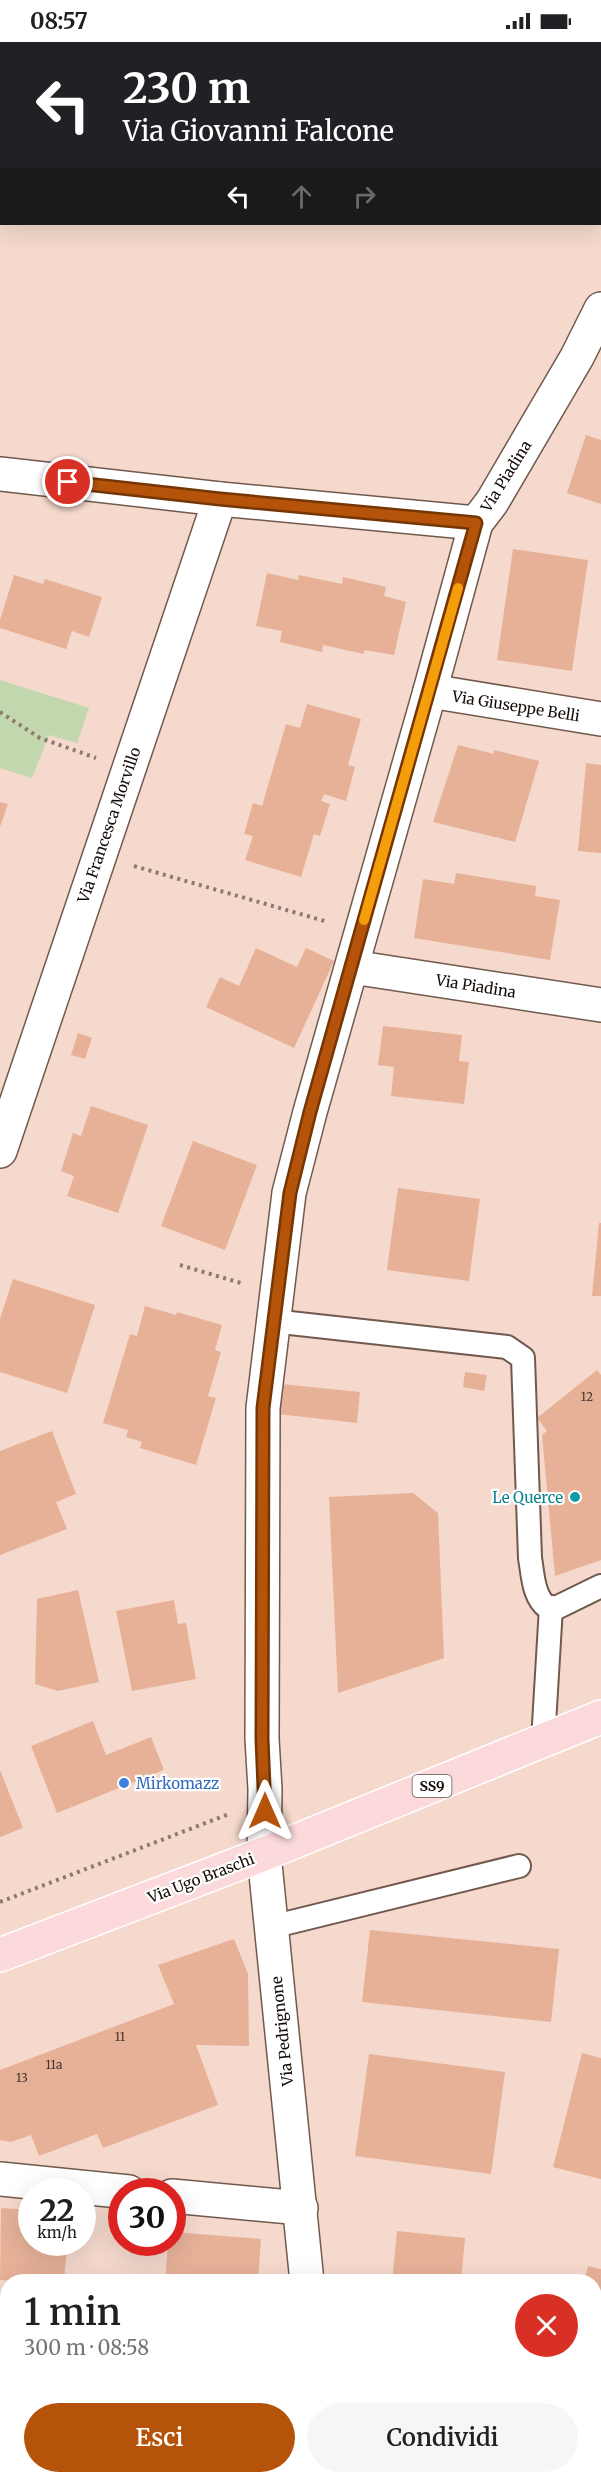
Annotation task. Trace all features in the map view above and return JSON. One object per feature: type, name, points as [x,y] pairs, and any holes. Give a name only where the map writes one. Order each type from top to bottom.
[{"type":"main road","name":"Via Ugo Braschi","points":[[0,1955],[264,1854],[601,1717]]},
{"type":"street","name":"Via Piadina","points":[[264,1854],[263,1408],[290,1193],[310,1112],[476,523],[589,362],[601,309]]},
{"type":"street","points":[[0,474],[220,499],[476,523]]},
{"type":"street","name":"Via Francesca Morvillo","points":[[0,1151],[220,499]]},
{"type":"street","name":"Via Giuseppe Belli","points":[[430,691],[601,719]]},
{"type":"street","name":"Via Piadina","points":[[352,967],[601,1005]]},
{"type":"street","name":"Via Pedrignone","points":[[264,1854],[306,2274]]},
{"type":"street","points":[[0,2179],[108,2190]]},
{"type":"street","points":[[186,2197],[301,2208]]},
{"type":"lane","points":[[274,1308],[507,1347],[523,1358],[530,1557],[535,1587],[541,1602],[550,1607],[558,1607],[601,1586]]},
{"type":"lane","points":[[543,1741],[550,1607]]},
{"type":"lane","points":[[271,1928],[519,1866]]},
{"type":"path","points":[[0,712],[40,738],[102,760]]},
{"type":"path","points":[[127,864],[339,925]]},
{"type":"path","points":[[180,1265],[274,1308]]},
{"type":"path","points":[[0,1902],[229,1814],[234,1808]]},
{"type":"green space","points":[[0,680],[89,708],[77,743],[49,735],[32,778],[0,768]]},
{"type":"building","points":[[586,435],[601,440],[601,504],[567,493]]},
{"type":"building","points":[[513,549],[588,560],[572,671],[497,660]]},
{"type":"building","points":[[267,573],[298,580],[299,575],[342,584],[343,577],[386,587],[384,596],[406,602],[394,655],[364,650],[364,654],[323,645],[322,652],[280,642],[282,631],[256,626]]},
{"type":"building","points":[[14,575],[43,584],[45,579],[102,597],[89,637],[72,631],[66,649],[0,628],[0,620]]},
{"type":"building","points":[[307,704],[361,719],[348,765],[355,767],[346,801],[324,794],[321,801],[330,804],[320,836],[314,834],[301,877],[245,860],[253,836],[244,834],[253,803],[262,806],[286,724],[300,728]]},
{"type":"building","points":[[458,745],[494,754],[494,750],[539,761],[515,842],[433,822]]},
{"type":"building","points":[[586,763],[601,765],[601,853],[578,851]]},
{"type":"building","points":[[0,802],[8,804],[0,827]]},
{"type":"building","points":[[456,873],[536,886],[535,896],[560,900],[550,960],[414,938],[423,879],[454,884]]},
{"type":"building","points":[[256,948],[297,967],[306,948],[334,961],[294,1048],[206,1007],[220,977],[239,986]]},
{"type":"building","points":[[383,1026],[462,1035],[459,1061],[469,1062],[464,1104],[391,1096],[394,1067],[378,1065]]},
{"type":"building","points":[[78,1033],[92,1038],[85,1059],[71,1055]]},
{"type":"building","points":[[91,1106],[148,1125],[118,1213],[67,1196],[74,1176],[61,1171],[73,1133],[81,1136]]},
{"type":"building","points":[[193,1141],[257,1165],[225,1250],[161,1226]]},
{"type":"building","points":[[398,1188],[480,1199],[469,1281],[387,1270]]},
{"type":"building","points":[[599,1223],[601,1223],[601,1296],[592,1296]]},
{"type":"building","points":[[13,1279],[95,1305],[67,1393],[0,1372],[0,1319]]},
{"type":"building","points":[[145,1306],[176,1315],[177,1312],[222,1325],[215,1350],[221,1352],[208,1396],[216,1398],[196,1465],[140,1448],[142,1442],[126,1437],[128,1430],[103,1423],[130,1334],[137,1336]]},
{"type":"building","name":"Le Querce","points":[[597,1370],[601,1375],[601,1560],[555,1576],[542,1435],[547,1431],[537,1418]]},
{"type":"building","points":[[465,1372],[487,1375],[484,1391],[463,1387]]},
{"type":"building","points":[[281,1384],[360,1392],[357,1423],[278,1414]]},
{"type":"building","points":[[52,1431],[76,1494],[56,1502],[67,1529],[0,1555],[0,1451]]},
{"type":"building","points":[[413,1493],[438,1513],[444,1658],[338,1693],[329,1497]]},
{"type":"building","points":[[78,1590],[99,1682],[58,1691],[35,1684],[37,1599]]},
{"type":"building","points":[[174,1600],[178,1624],[186,1623],[196,1679],[132,1691],[116,1611]]},
{"type":"building","points":[[93,1721],[106,1755],[151,1737],[164,1770],[57,1813],[31,1746]]},
{"type":"building","points":[[0,1770],[23,1828],[0,1837]]},
{"type":"building","points":[[370,1930],[559,1949],[551,2022],[362,2002]]},
{"type":"building","points":[[234,1939],[248,1974],[249,2046],[196,2045],[218,2105],[103,2148],[97,2134],[39,2156],[31,2135],[11,2142],[0,2140],[0,2070],[174,2004],[158,1965]]},
{"type":"building","points":[[582,2053],[601,2058],[601,2179],[553,2167]]},
{"type":"building","points":[[369,2054],[505,2072],[491,2174],[355,2156]]},
{"type":"building","points":[[1,2208],[18,2209],[18,2256],[66,2256],[65,2274],[0,2274]]},
{"type":"building","points":[[397,2231],[465,2238],[462,2274],[393,2274]]},
{"type":"building","points":[[186,2233],[261,2239],[259,2274],[166,2274],[167,2256],[186,2256]]},
{"type":"building","points":[[588,2266],[601,2269],[601,2274],[586,2274]]},
{"type":"slow traffic","points":[[364,920],[458,588]]},
{"type":"place","name":"Le Querce","points":[[575,1497]]},
{"type":"place","name":"Mirkomazz","points":[[124,1783]]},
{"type":"route","points":[[68,482],[476,523],[310,1112],[290,1193],[263,1408],[261,1570],[262,1739],[265,1811]]}]
